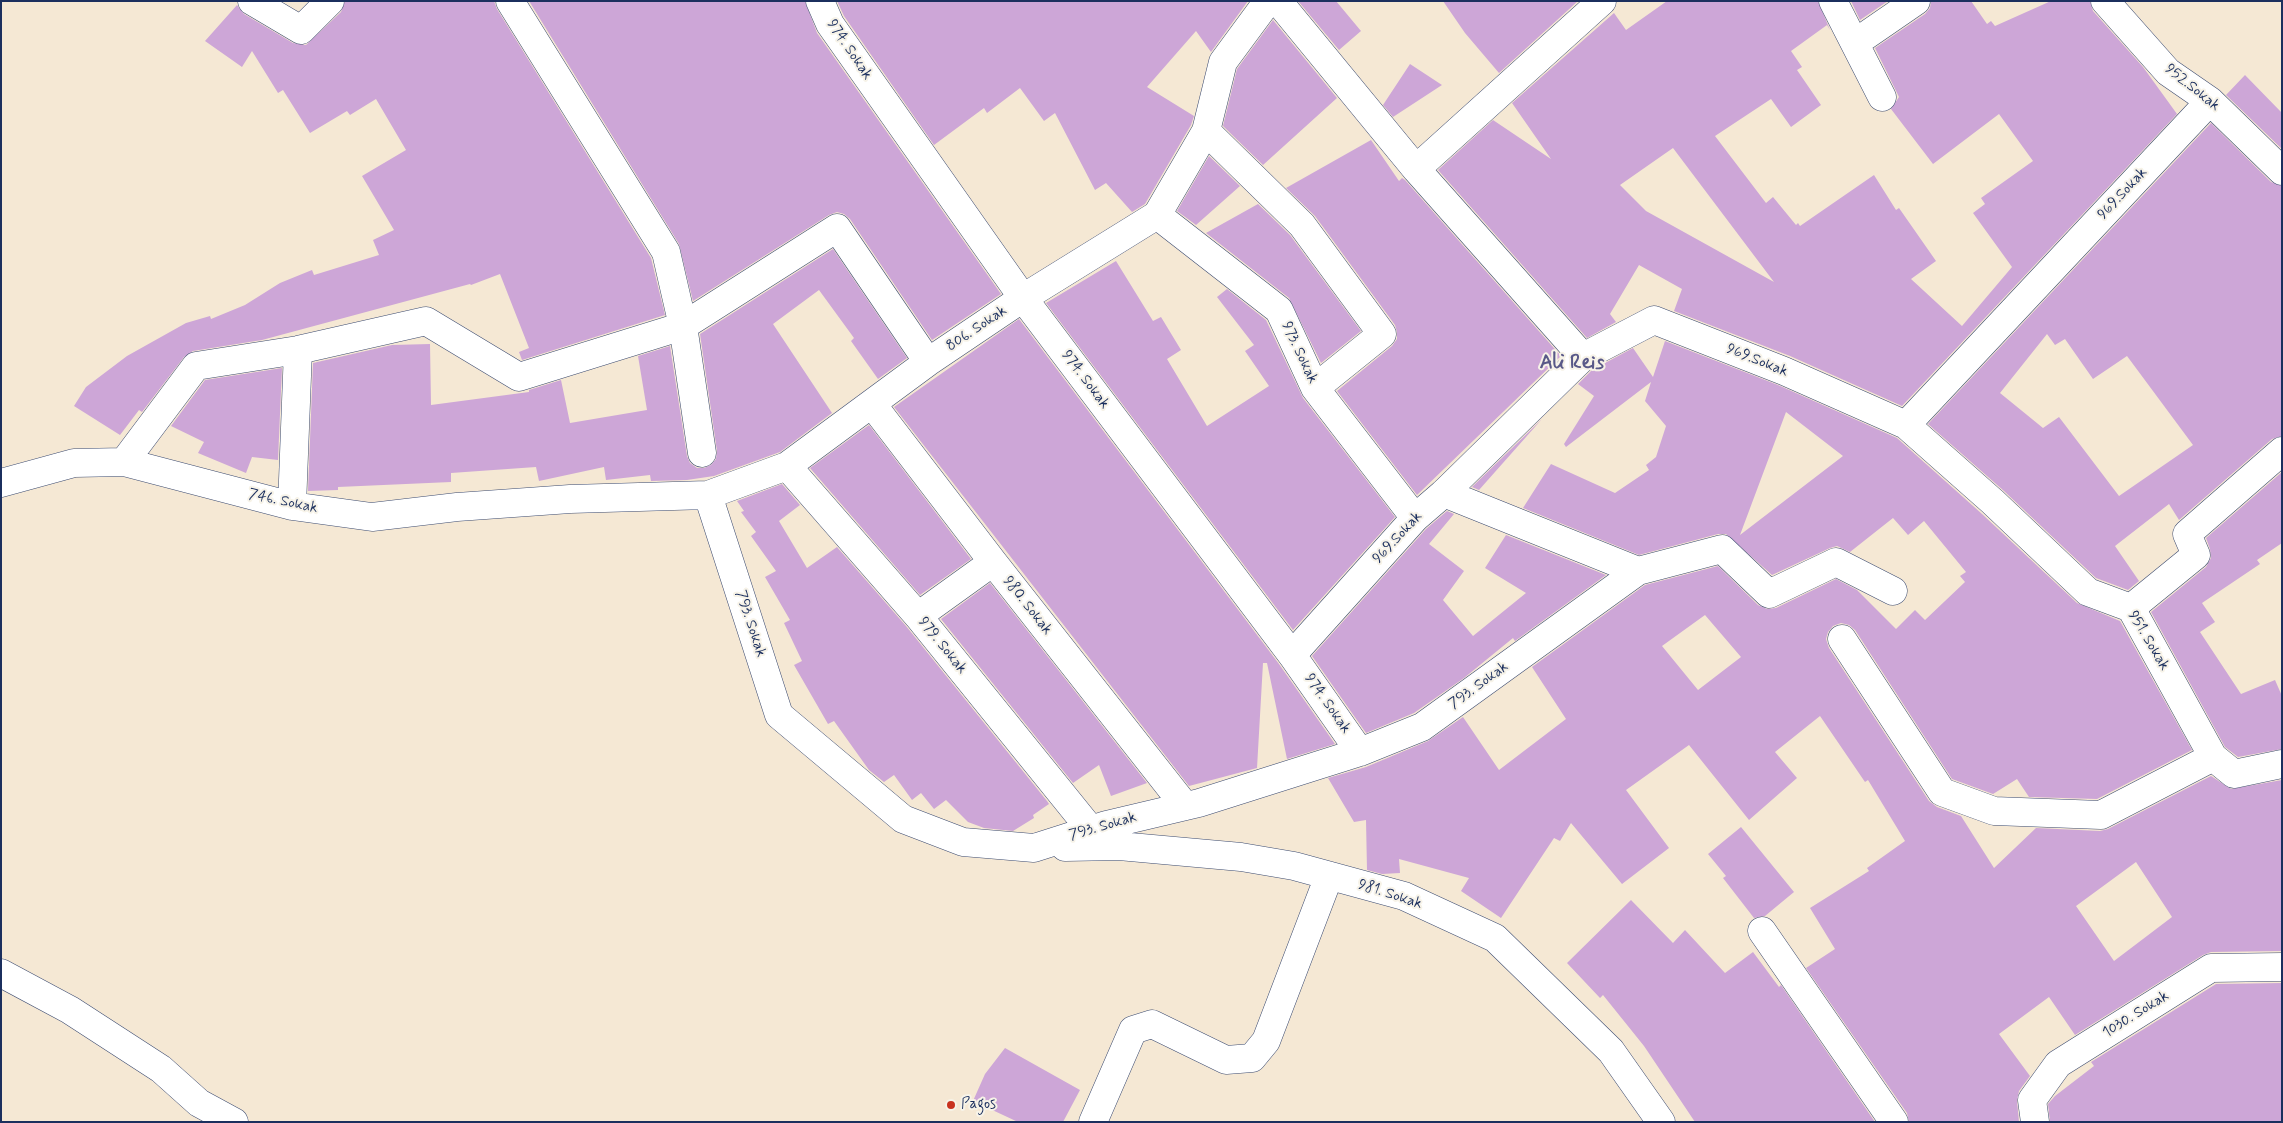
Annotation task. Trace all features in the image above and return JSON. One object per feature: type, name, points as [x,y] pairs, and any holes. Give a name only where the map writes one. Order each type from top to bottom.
[{"type":"street","points":[[252,1],[301,30],[330,1]]},
{"type":"street","points":[[510,1],[666,252],[683,326],[702,453]]},
{"type":"street","name":"974. Sokak","points":[[820,1],[830,24],[1023,298],[1292,655],[1360,752]]},
{"type":"street","name":"806. Sokak","points":[[570,499],[708,495],[788,466],[928,362],[1023,298],[1157,215],[1206,131],[1223,62],[1268,1]]},
{"type":"street","points":[[1278,1],[1416,169],[1584,357]]},
{"type":"street","points":[[1416,169],[1602,1]]},
{"type":"street","points":[[1832,1],[1882,97]]},
{"type":"street","points":[[1855,44],[1916,1]]},
{"type":"street","name":"952.Sokak","points":[[2105,1],[2168,72],[2210,101],[2282,171]]},
{"type":"street","name":"969.Sokak","points":[[1292,655],[1414,518],[1444,493],[1584,357],[1654,320],[1784,371],[1906,425],[2210,101]]},
{"type":"street","points":[[1206,131],[1302,225],[1382,334],[1315,388]]},
{"type":"street","name":"973. Sokak","points":[[1157,215],[1280,310],[1315,388],[1414,518]]},
{"type":"street","points":[[124,462],[196,366],[298,350],[426,321],[519,377],[683,326],[837,228],[928,362]]},
{"type":"street","points":[[292,506],[298,350]]},
{"type":"street","name":"980. Sokak","points":[[872,404],[993,562],[1185,806]]},
{"type":"street","name":"951. Sokak","points":[[1906,425],[1993,502],[2088,592],[2131,608],[2213,756],[2234,774],[2282,764]]},
{"type":"street","points":[[2131,608],[2196,555],[2187,534],[2282,451]]},
{"type":"street","name":"746. Sokak","points":[[1,483],[74,463],[124,462],[292,506],[372,517],[457,507],[570,499]]},
{"type":"street","name":"979. Sokak","points":[[788,466],[918,616],[1091,830]]},
{"type":"street","points":[[1444,493],[1638,570],[1722,548],[1769,594],[1836,562],[1893,591]]},
{"type":"street","name":"793. Sokak","points":[[708,495],[779,714],[903,820],[963,842],[1034,848],[1091,830],[1185,806],[1360,752],[1422,727],[1638,570]]},
{"type":"street","points":[[918,616],[993,562]]},
{"type":"street","points":[[1842,639],[1942,792],[1994,811],[2101,815],[2213,756]]},
{"type":"street","name":"981. Sokak","points":[[1034,848],[1119,846],[1241,857],[1294,866],[1404,896],[1495,938],[1611,1050],[1661,1122]]},
{"type":"street","points":[[1093,1122],[1133,1030],[1152,1024],[1226,1060],[1252,1058],[1266,1041],[1329,876]]},
{"type":"street","points":[[1762,931],[1894,1122]]},
{"type":"street","name":"1030. Sokak","points":[[2035,1122],[2032,1100],[2058,1064],[2211,968],[2282,967]]},
{"type":"street","points":[[1,973],[70,1010],[161,1069],[199,1103],[234,1122]]},
{"type":"building","points":[[345,1],[494,1],[497,9],[651,258],[665,315],[522,360],[519,352],[529,348],[500,274],[471,285],[262,340],[193,351],[184,357],[142,412],[139,410],[120,435],[74,406],[86,387],[127,356],[186,323],[210,316],[211,319],[245,305],[280,283],[312,270],[314,275],[379,255],[373,240],[394,230],[362,176],[406,150],[376,99],[350,115],[347,111],[310,133],[283,90],[278,93],[252,51],[242,67],[205,41],[237,5],[244,14],[293,43],[306,45],[341,12]]},
{"type":"building","points":[[529,1],[805,1],[817,33],[1001,294],[932,340],[850,219],[844,214],[837,212],[829,215],[693,301],[679,244]]},
{"type":"building","points":[[837,1],[1248,1],[1211,52],[1196,31],[1147,87],[1194,116],[1191,125],[1145,204],[1132,212],[1106,183],[1095,190],[1055,113],[1044,121],[1020,88],[987,113],[984,108],[934,145],[844,16]]},
{"type":"building","points":[[1298,1],[1336,1],[1361,31],[1339,50]]},
{"type":"building","points":[[1443,1],[1578,1],[1499,73],[1465,33]]},
{"type":"building","points":[[1667,1],[1818,1],[1830,30],[1827,25],[1791,51],[1802,67],[1797,70],[1821,105],[1791,127],[1771,99],[1715,136],[1766,203],[1773,197],[1796,225],[1798,223],[1800,226],[1874,175],[1896,210],[1899,208],[1936,261],[1911,279],[1962,326],[2012,267],[1973,213],[1985,204],[1981,198],[2033,161],[1999,114],[1933,164],[1891,109],[1899,97],[1875,48],[1925,14],[1930,8],[1931,1],[1971,1],[1987,24],[1991,21],[1995,26],[2051,1],[2090,1],[2093,11],[2143,67],[2177,114],[1902,406],[1790,356],[1674,311],[1682,289],[1639,265],[1610,314],[1616,322],[1587,338],[1438,170],[1493,120],[1551,159],[1512,103],[1614,13],[1626,30]],"holes":[[[1673,148],[1774,282],[1646,211],[1620,185]]]},
{"type":"building","points":[[1851,1],[1888,1],[1860,20]]},
{"type":"building","points":[[1273,20],[1337,98],[1263,165],[1223,126],[1237,69]]},
{"type":"building","points":[[1410,64],[1442,85],[1393,117],[1383,105]]},
{"type":"building","points":[[2245,75],[2282,113],[2282,149],[2226,95]]},
{"type":"building","points":[[2211,123],[2271,182],[2282,186],[2282,436],[2272,439],[2179,520],[2169,504],[2115,546],[2139,581],[2128,590],[2096,578],[2004,491],[1928,424]],"holes":[[[2047,334],[2055,345],[2065,339],[2093,379],[2127,356],[2193,445],[2119,496],[2059,417],[2043,428],[2000,393]]]},
{"type":"building","points":[[1371,140],[1399,181],[1402,178],[1405,180],[1561,356],[1417,495],[1337,391],[1392,346],[1397,339],[1395,325],[1315,216],[1286,188]]},
{"type":"building","points":[[1209,156],[1240,186],[1196,225],[1177,211]]},
{"type":"building","points":[[1258,204],[1290,235],[1361,331],[1321,363],[1289,298],[1206,233]]},
{"type":"building","points":[[833,249],[907,358],[878,379],[851,341],[854,338],[819,290],[773,324],[832,413],[780,452],[714,476],[687,480],[651,481],[650,475],[606,480],[604,467],[539,481],[536,467],[451,473],[451,482],[338,487],[338,490],[308,491],[313,363],[392,345],[430,344],[431,405],[529,392],[529,390],[561,380],[570,423],[647,410],[638,356],[670,346],[687,456],[690,463],[697,468],[711,465],[716,459],[717,451],[700,334]]},
{"type":"building","points":[[1116,261],[1153,321],[1161,317],[1181,350],[1167,359],[1207,426],[1269,386],[1245,351],[1254,345],[1217,297],[1227,289],[1266,320],[1303,398],[1395,517],[1293,630],[1046,303]]},
{"type":"building","points":[[1019,319],[1279,664],[1335,744],[1287,759],[1267,663],[1263,663],[1257,768],[1189,786],[894,407]]},
{"type":"building","points":[[1665,341],[1778,385],[1897,438],[2077,603],[2120,621],[2192,750],[2097,799],[2029,797],[2017,779],[1993,794],[1952,779],[1855,630],[1849,625],[1841,623],[1833,626],[1828,632],[1826,639],[1829,648],[1929,801],[1937,807],[1961,816],[1994,868],[2036,828],[2100,831],[2108,829],[2211,776],[2231,789],[2282,780],[2282,951],[2211,952],[2203,955],[2075,1035],[2049,997],[1999,1034],[2030,1076],[2019,1091],[2017,1101],[2019,1122],[1909,1122],[1907,1113],[1806,968],[1835,949],[1810,908],[1869,871],[1867,868],[1905,841],[1868,780],[1865,782],[1820,716],[1775,752],[1797,778],[1749,820],[1689,745],[1626,790],[1669,848],[1622,884],[1571,823],[1560,841],[1554,838],[1501,918],[1461,891],[1469,878],[1399,859],[1400,873],[1382,874],[1367,870],[1366,820],[1354,822],[1328,778],[1366,767],[1428,741],[1463,717],[1499,770],[1566,719],[1532,667],[1645,585],[1718,566],[1758,605],[1767,609],[1776,608],[1836,579],[1857,590],[1896,629],[1915,610],[1925,620],[1965,582],[1960,576],[1966,572],[1924,521],[1908,535],[1893,518],[1850,552],[1837,546],[1830,548],[1772,575],[1726,534],[1718,534],[1639,555],[1523,508],[1551,464],[1615,493],[1649,470],[1646,465],[1656,457],[1666,426],[1645,401],[1651,382],[1566,447],[1564,444],[1594,396],[1578,384],[1592,370],[1633,348],[1653,377]],"holes":[[[1786,412],[1843,456],[1740,535]],[[1705,615],[1741,657],[1698,690],[1662,646]],[[2136,862],[2172,917],[2114,961],[2076,906]]]},
{"type":"building","points":[[282,368],[278,460],[252,457],[246,473],[198,453],[204,442],[171,426],[205,380]]},
{"type":"building","points":[[1542,419],[1479,490],[1472,487]]},
{"type":"building","points":[[869,425],[971,559],[920,595],[810,468]]},
{"type":"building","points":[[2282,472],[2282,543],[2257,560],[2260,564],[2202,603],[2215,622],[2200,632],[2241,694],[2275,680],[2282,696],[2282,749],[2238,757],[2225,747],[2151,612],[2206,567],[2211,558],[2206,538]]},
{"type":"building","points":[[782,484],[800,505],[779,521],[807,568],[837,547],[906,626],[1047,801],[1049,804],[1033,815],[1034,818],[1013,831],[984,828],[968,822],[946,800],[934,809],[921,793],[912,800],[894,775],[884,782],[869,770],[834,721],[828,724],[794,665],[802,661],[784,623],[790,620],[765,577],[776,571],[751,536],[756,532],[741,512],[744,511],[737,501]]},
{"type":"building","points":[[1447,511],[1454,514],[1429,544],[1464,571],[1443,600],[1473,636],[1526,593],[1485,568],[1506,535],[1606,575],[1515,641],[1513,638],[1464,678],[1414,713],[1366,733],[1312,656],[1426,529]]},
{"type":"building","points":[[990,583],[1147,783],[1111,796],[1099,765],[1073,783],[941,619]]},
{"type":"building","points":[[1741,827],[1794,892],[1765,916],[1754,918],[1723,878],[1726,876],[1708,854]]},
{"type":"building","points":[[1631,900],[1673,943],[1685,930],[1725,973],[1753,952],[1779,987],[1781,985],[1875,1122],[1695,1122],[1644,1046],[1603,995],[1600,998],[1567,963]]},
{"type":"building","points":[[2282,983],[2282,1122],[2050,1122],[2048,1104],[2055,1096],[2094,1066],[2091,1062],[2216,984]]},
{"type":"building","points":[[1005,1048],[1080,1090],[1063,1122],[1018,1122],[973,1101],[985,1074]]},
{"type":"place","name":"Pagos","points":[[951,1105]]},
{"type":"district","name":"Ali Reis","points":[[1572,364]]}]
